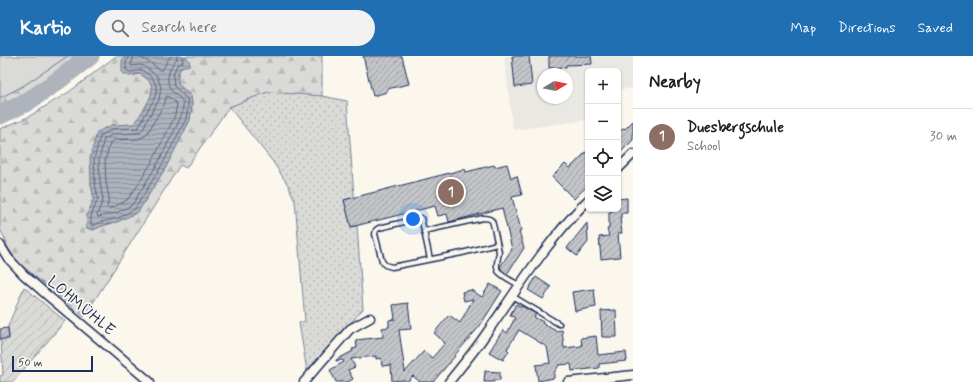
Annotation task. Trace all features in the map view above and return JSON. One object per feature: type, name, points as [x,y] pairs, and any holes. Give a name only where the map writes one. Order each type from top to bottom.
[{"type":"street","points":[[621,166],[633,154]]},
{"type":"street","points":[[449,382],[480,343],[536,262],[565,225],[585,203]]},
{"type":"street","name":"LOHMÜHLE","points":[[0,245],[8,258],[27,278],[150,382]]},
{"type":"street","points":[[304,382],[350,329],[370,318]]},
{"type":"street","points":[[568,382],[633,375]]},
{"type":"lane","points":[[430,259],[421,218],[376,230],[375,234],[382,262],[392,267],[462,253],[497,244]]},
{"type":"lane","points":[[424,231],[488,218],[492,221],[499,251],[497,265],[498,270],[500,274],[519,285]]},
{"type":"lane","points":[[512,296],[560,324]]},
{"type":"shaded area","points":[[504,56],[633,56],[633,88],[621,90],[621,68],[585,68],[585,120],[513,130]]},
{"type":"green space","points":[[0,56],[68,56],[23,86],[0,98]]},
{"type":"green space","points":[[68,56],[79,56],[25,93],[0,106],[0,98],[23,86]]},
{"type":"green space","points":[[116,56],[125,56],[122,61],[130,76],[140,74],[150,82],[152,92],[148,103],[136,124],[112,125],[91,184],[94,199],[87,215],[93,230],[119,221],[138,212],[166,167],[190,120],[192,105],[191,96],[178,84],[180,70],[189,60],[184,56],[322,56],[322,96],[268,92],[229,107],[186,168],[180,165],[84,317],[19,263],[8,248],[0,228],[0,129],[28,117],[69,92]]},
{"type":"green space","points":[[268,92],[322,96],[347,101],[354,197],[344,200],[351,227],[357,226],[363,309],[307,371],[299,323],[305,321],[295,201],[288,185],[273,162],[229,107]]},
{"type":"green space","points":[[24,287],[65,321],[13,382],[0,382],[0,376],[3,375],[1,339],[9,338],[8,326]]},
{"type":"water","points":[[125,56],[184,56],[189,60],[190,65],[181,67],[177,74],[178,84],[191,96],[192,105],[190,120],[166,167],[138,212],[119,221],[93,230],[86,228],[87,215],[94,199],[91,184],[90,159],[97,132],[112,125],[135,124],[152,92],[150,82],[140,74],[130,76],[122,73],[122,61]]},
{"type":"building","points":[[363,56],[402,56],[409,84],[387,89],[387,92],[373,96]]},
{"type":"building","points":[[512,56],[529,56],[532,85],[515,87]]},
{"type":"building","points":[[549,56],[591,56],[592,64],[566,65],[566,67],[549,68]]},
{"type":"building","points":[[633,121],[633,140],[621,152],[621,130],[624,128],[625,129]]},
{"type":"building","points":[[585,153],[585,188],[574,199],[552,177],[565,164],[570,168]]},
{"type":"building","points":[[507,164],[511,178],[517,176],[522,195],[512,197],[521,230],[519,231],[524,248],[507,274],[500,267],[512,249],[502,208],[449,222],[447,214],[438,216],[435,206],[351,227],[344,200],[465,169],[466,172],[494,165],[495,167]]},
{"type":"building","points":[[627,198],[627,213],[621,213],[620,218],[622,233],[618,233],[620,257],[601,259],[599,237],[609,236],[607,229],[609,229],[609,212],[621,212],[621,199]]},
{"type":"building","points":[[587,223],[588,242],[577,256],[567,248]]},
{"type":"building","points":[[536,277],[551,287],[543,299],[528,290]]},
{"type":"building","points":[[490,284],[502,291],[479,327],[433,382],[420,382],[413,376],[407,382],[405,380],[392,381],[391,365],[382,366],[381,358],[376,359],[376,356],[351,359],[355,367],[348,370],[353,379],[348,382],[336,382],[330,370],[344,362],[343,360],[336,360],[353,351],[352,349],[357,348],[356,340],[383,337],[382,328],[389,327],[389,320],[395,319],[393,305],[408,303],[411,329],[399,330],[405,372],[424,351],[432,358],[445,343],[434,333],[449,315],[460,323],[473,299],[464,301],[462,292],[471,290],[482,297]]},
{"type":"building","points":[[594,289],[596,307],[575,311],[572,292]]},
{"type":"building","points":[[516,304],[536,314],[534,317],[556,331],[562,330],[564,348],[582,346],[581,338],[596,336],[598,355],[626,352],[627,361],[599,364],[599,368],[572,371],[571,364],[559,365],[554,373],[554,378],[538,381],[536,365],[550,363],[547,347],[519,330],[507,349],[509,351],[503,360],[489,352],[503,330],[507,333],[515,318],[510,315]]},
{"type":"building","points":[[616,310],[617,337],[602,337],[601,311]]},
{"type":"building","points":[[8,328],[9,339],[0,339],[0,329]]},
{"type":"building","points":[[485,371],[500,372],[500,380],[494,380],[494,382],[484,382]]},
{"type":"waterway","points":[[0,115],[27,102],[90,56]]},
{"type":"place","name":"Duesbergschule","points":[[451,192]]}]
